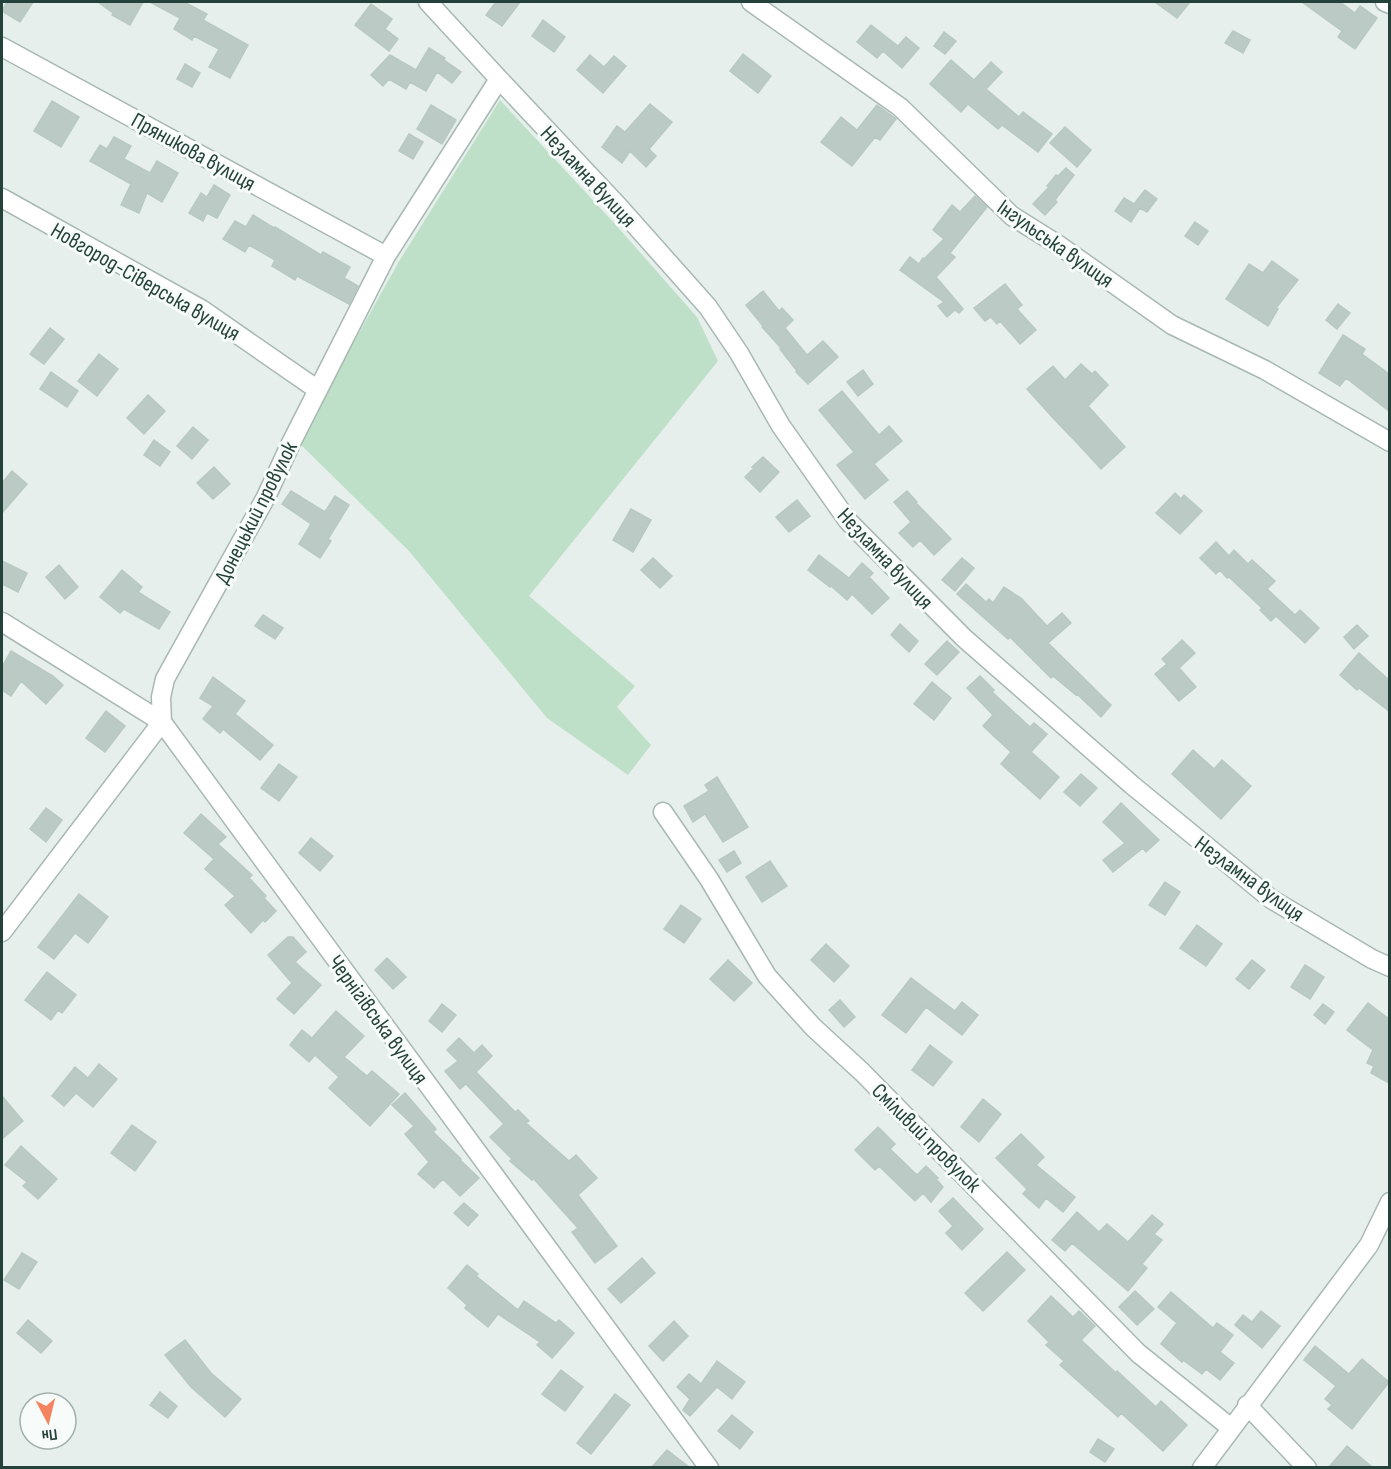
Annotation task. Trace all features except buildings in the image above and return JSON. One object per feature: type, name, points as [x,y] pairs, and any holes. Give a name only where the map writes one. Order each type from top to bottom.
[{"type":"street","name":"Незламна вулиця","points":[[428,2],[620,208],[708,307],[739,353],[781,426],[848,521],[964,638],[1132,785],[1270,899],[1389,967]]},
{"type":"street","name":"Інгульська вулиця","points":[[751,2],[900,107],[1012,216],[1060,246],[1172,325],[1265,370],[1389,442]]},
{"type":"street","points":[[1385,2],[1389,4]]},
{"type":"street","name":"Пряникова вулиця","points":[[2,46],[386,256]]},
{"type":"street","name":"Донецький провулок","points":[[162,722],[161,697],[165,679],[266,497],[386,256],[499,80]]},
{"type":"street","name":"Новгород-Сіверська вулиця","points":[[2,198],[201,309],[318,390]]},
{"type":"street","name":"Чернігівська вулиця","points":[[2,622],[162,722],[709,1467]]},
{"type":"street","points":[[2,932],[162,722]]},
{"type":"street","name":"Сміливий провулок","points":[[663,812],[709,879],[766,976],[1138,1353],[1231,1428]]},
{"type":"street","points":[[1202,1467],[1369,1245],[1389,1202]]},
{"type":"street","points":[[1247,1405],[1307,1467]]},
{"type":"green space","points":[[500,100],[697,317],[718,361],[529,596],[635,686],[617,707],[651,745],[628,775],[547,718],[409,551],[298,442],[398,263]]}]
